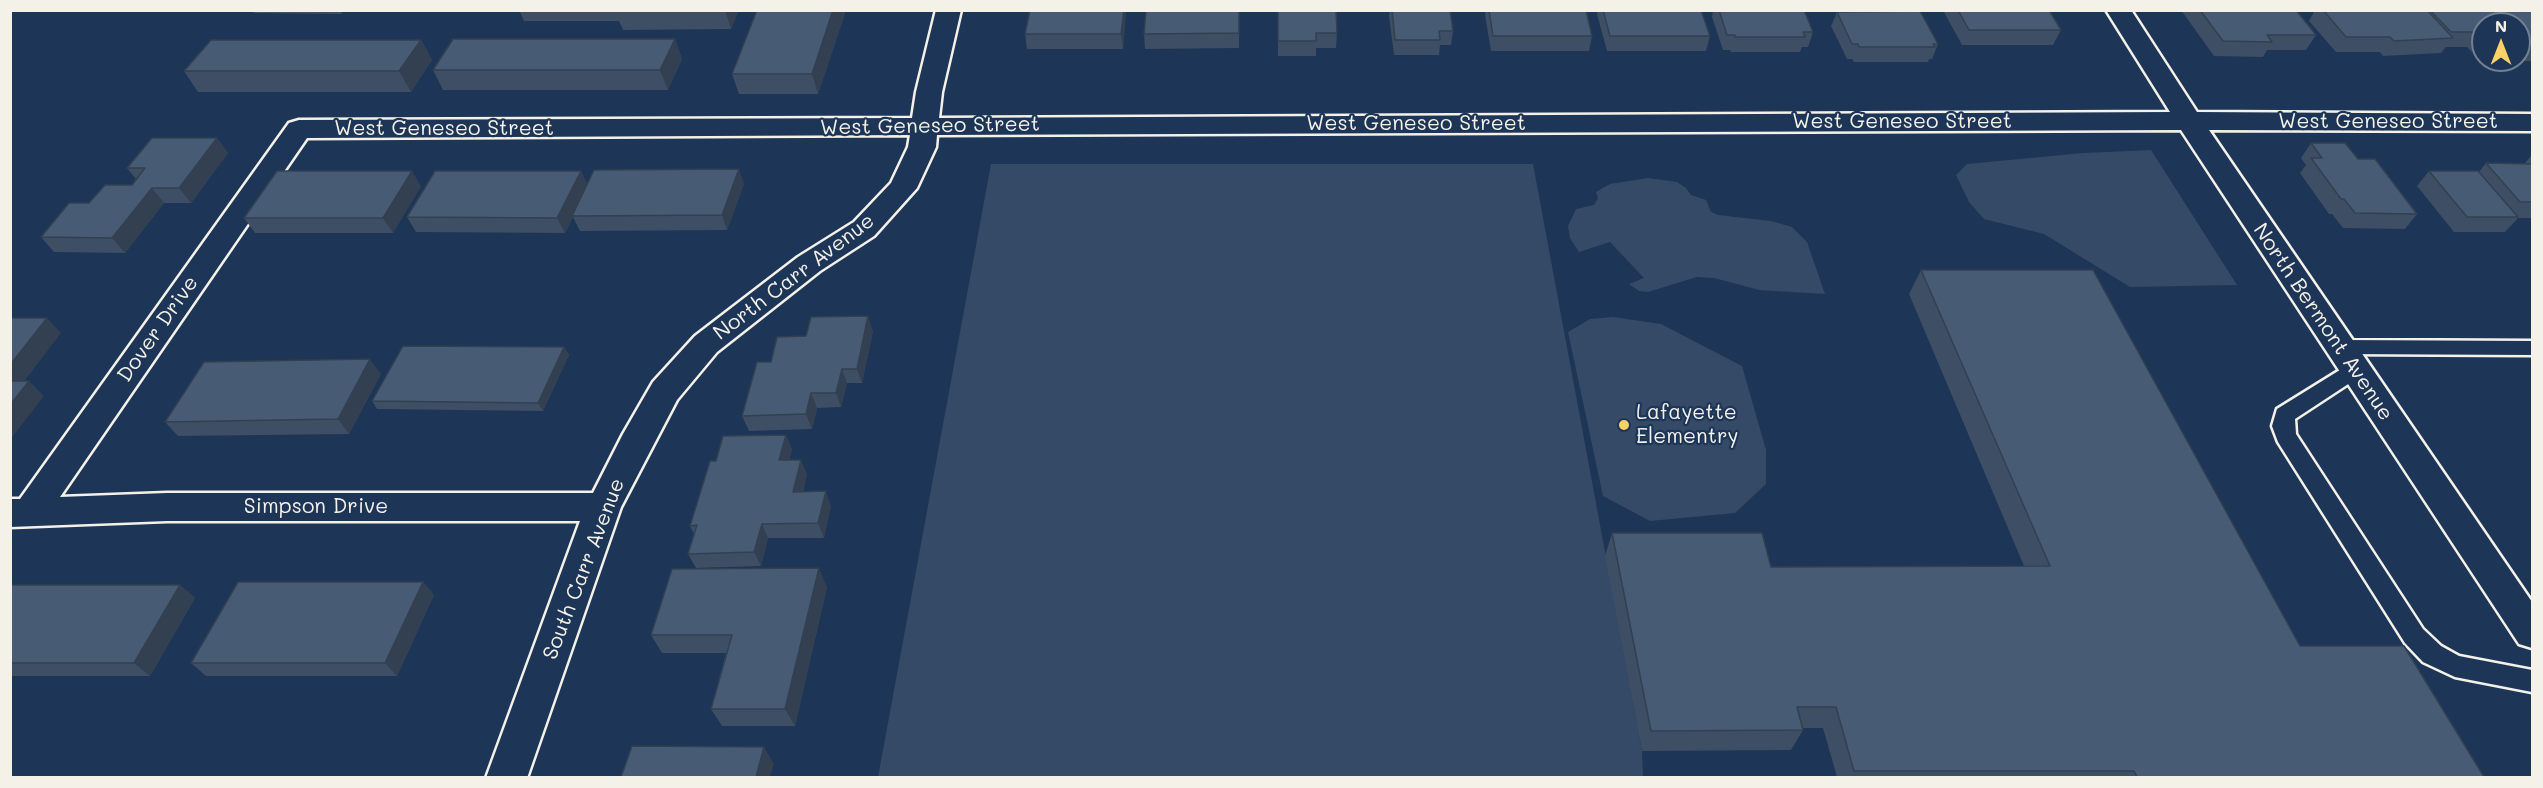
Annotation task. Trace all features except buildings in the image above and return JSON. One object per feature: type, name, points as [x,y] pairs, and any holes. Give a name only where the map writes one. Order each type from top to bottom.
[{"type":"street","name":"North Carr Avenue","points":[[706,344],[809,264],[864,229],[903,188],[922,147],[929,92],[949,10]]},
{"type":"street","name":"North Bermont Avenue","points":[[2118,10],[2189,121],[2532,632]]},
{"type":"street","name":"West Geneseo Street","points":[[299,129],[2189,121],[2532,122]]},
{"type":"street","name":"Dover Drive","points":[[20,513],[299,129]]},
{"type":"street","name":"South Carr Avenue","points":[[507,777],[603,507],[635,443],[665,391],[706,344]]},
{"type":"street","name":"Simpson Drive","points":[[20,513],[167,507],[603,507]]},
{"type":"lane","points":[[2532,348],[2347,358],[2285,415],[2283,426],[2286,436],[2414,636],[2432,654],[2455,666],[2532,681]]},
{"type":"shaded area","points":[[2151,150],[2237,285],[2130,287],[2044,234],[1984,219],[1969,202],[1956,175],[1967,164],[2083,153]]},
{"type":"shaded area","points":[[991,164],[1533,164],[1642,751],[1643,777],[878,777]]},
{"type":"shaded area","points":[[1648,178],[1677,182],[1691,195],[1706,200],[1711,212],[1718,215],[1771,221],[1792,227],[1807,242],[1825,294],[1759,290],[1714,278],[1697,277],[1648,292],[1639,291],[1629,284],[1644,278],[1610,242],[1579,252],[1570,238],[1568,226],[1576,209],[1594,205],[1598,198],[1596,192],[1610,184]]},
{"type":"shaded area","points":[[1613,317],[1661,324],[1742,366],[1766,450],[1766,484],[1735,513],[1650,521],[1603,496],[1568,332],[1590,319]]},
{"type":"place","name":"Lafayette Elementry","points":[[1624,425]]}]
